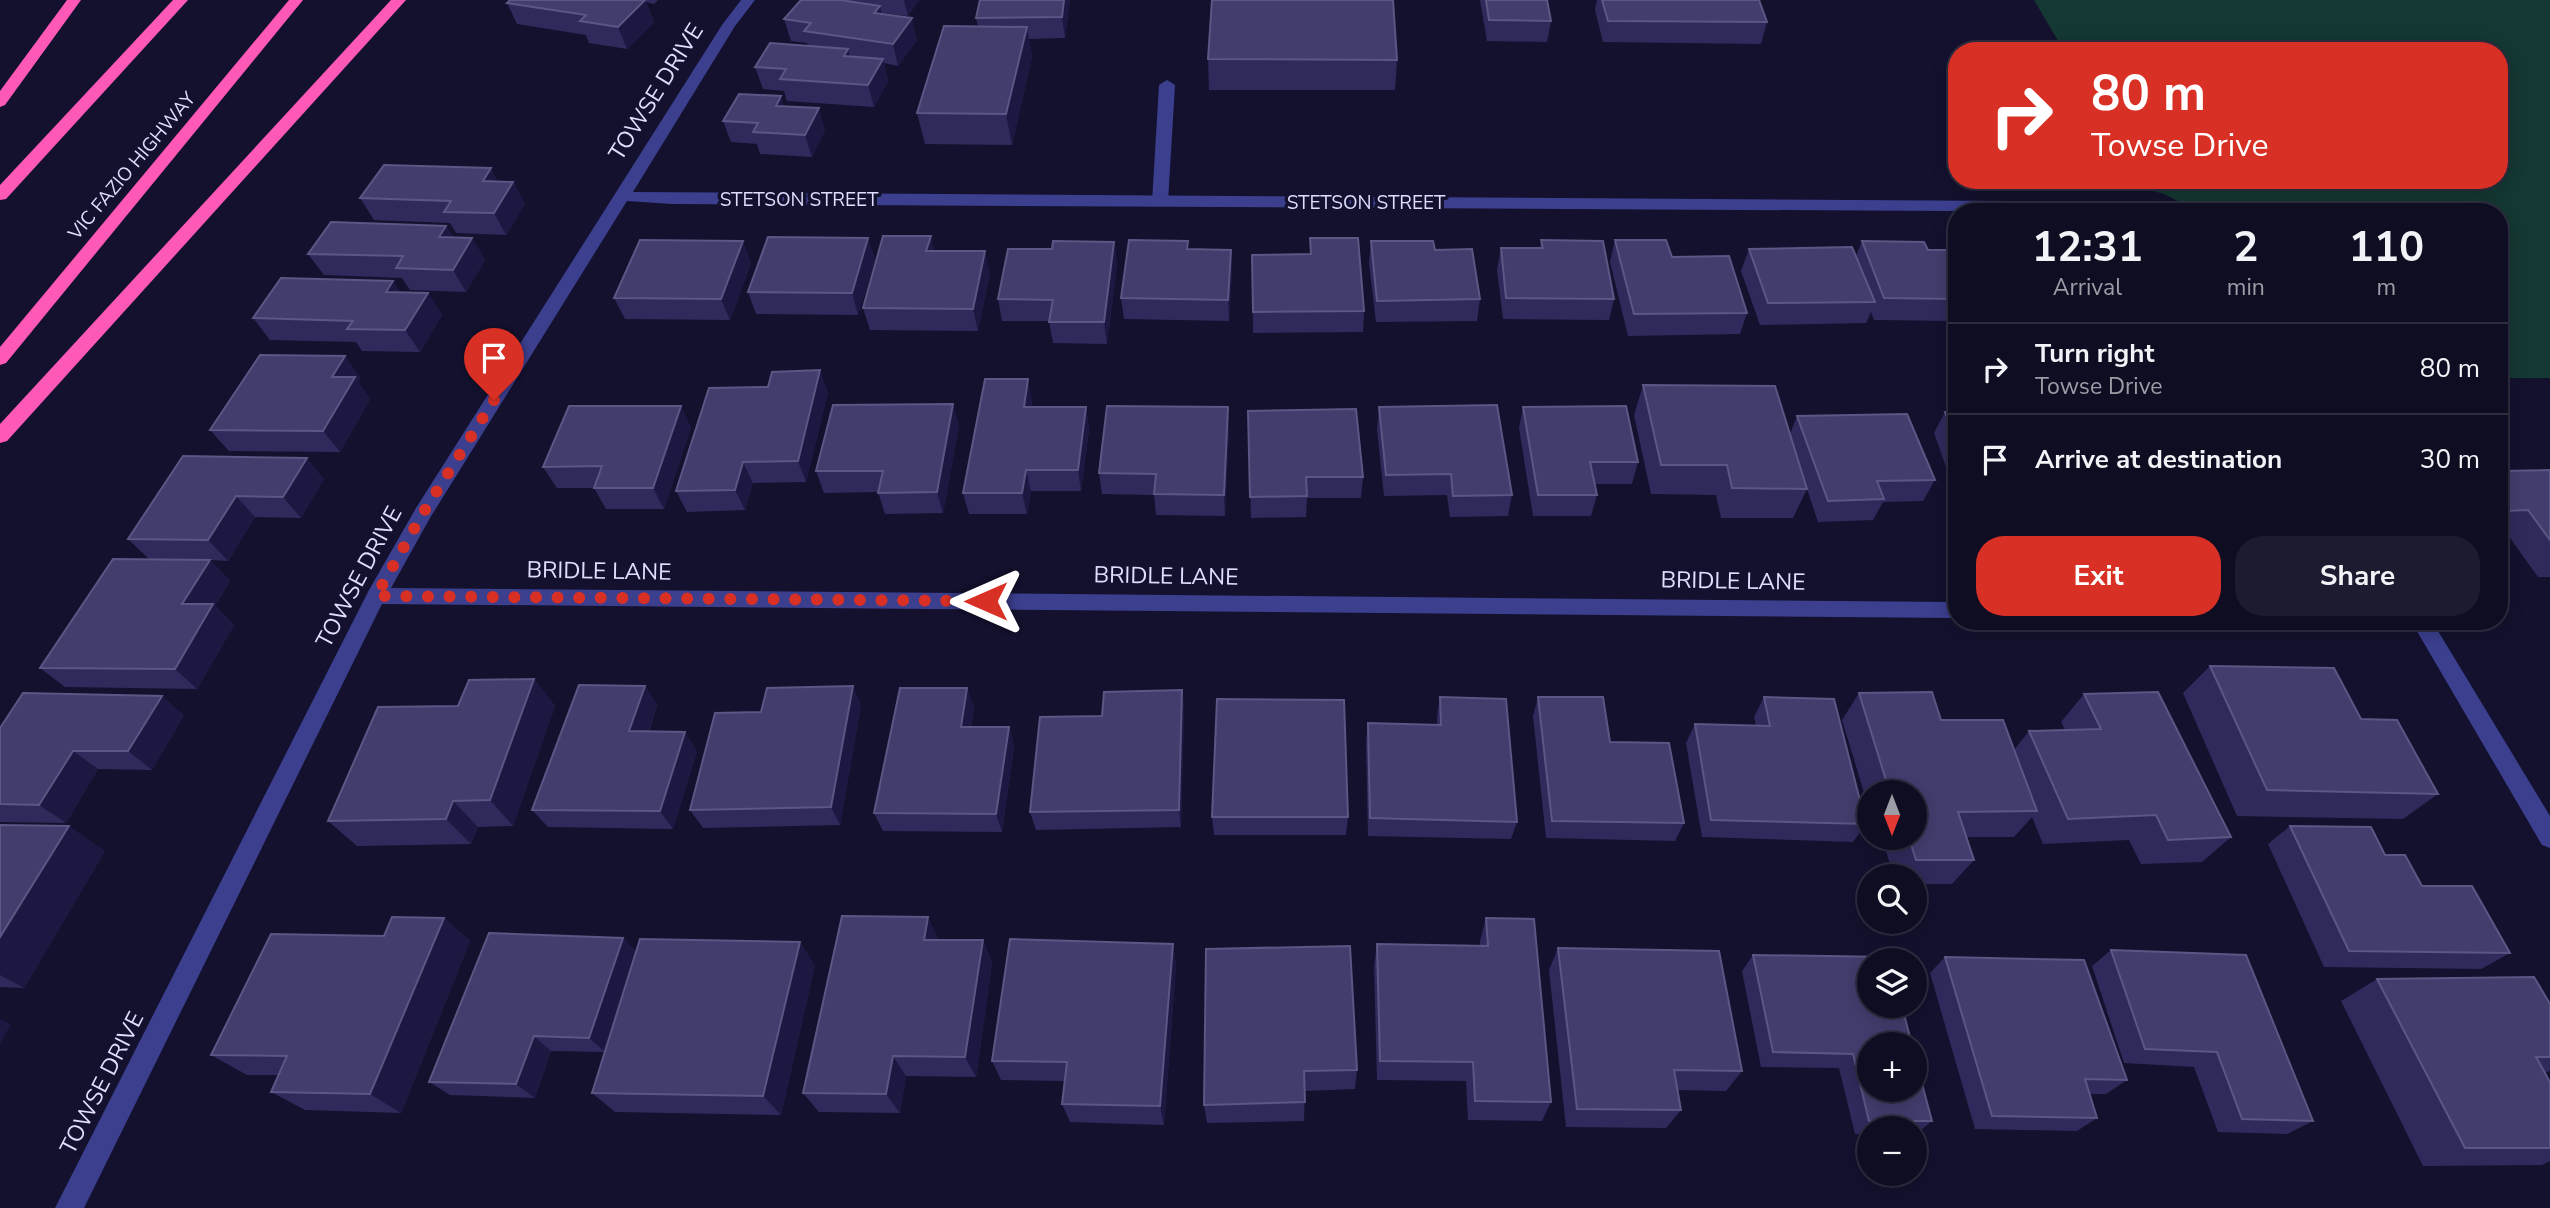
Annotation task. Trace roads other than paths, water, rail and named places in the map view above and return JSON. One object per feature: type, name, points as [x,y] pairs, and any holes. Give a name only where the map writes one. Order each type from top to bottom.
[{"type":"highway","points":[[0,102],[74,0]]},
{"type":"highway","points":[[0,195],[181,0]]},
{"type":"highway","name":"VIC FAZIO HIGHWAY","points":[[0,359],[296,0]]},
{"type":"highway","points":[[0,436],[399,0]]},
{"type":"street","name":"TOWSE DRIVE","points":[[69,1208],[376,596],[423,513],[729,24],[748,0]]},
{"type":"street","points":[[1160,202],[1167,85]]},
{"type":"street","name":"STETSON STREET","points":[[622,196],[672,200],[1948,206]]},
{"type":"street","name":"BRIDLE LANE","points":[[376,596],[1948,610]]},
{"type":"street","points":[[2426,630],[2550,837]]}]
